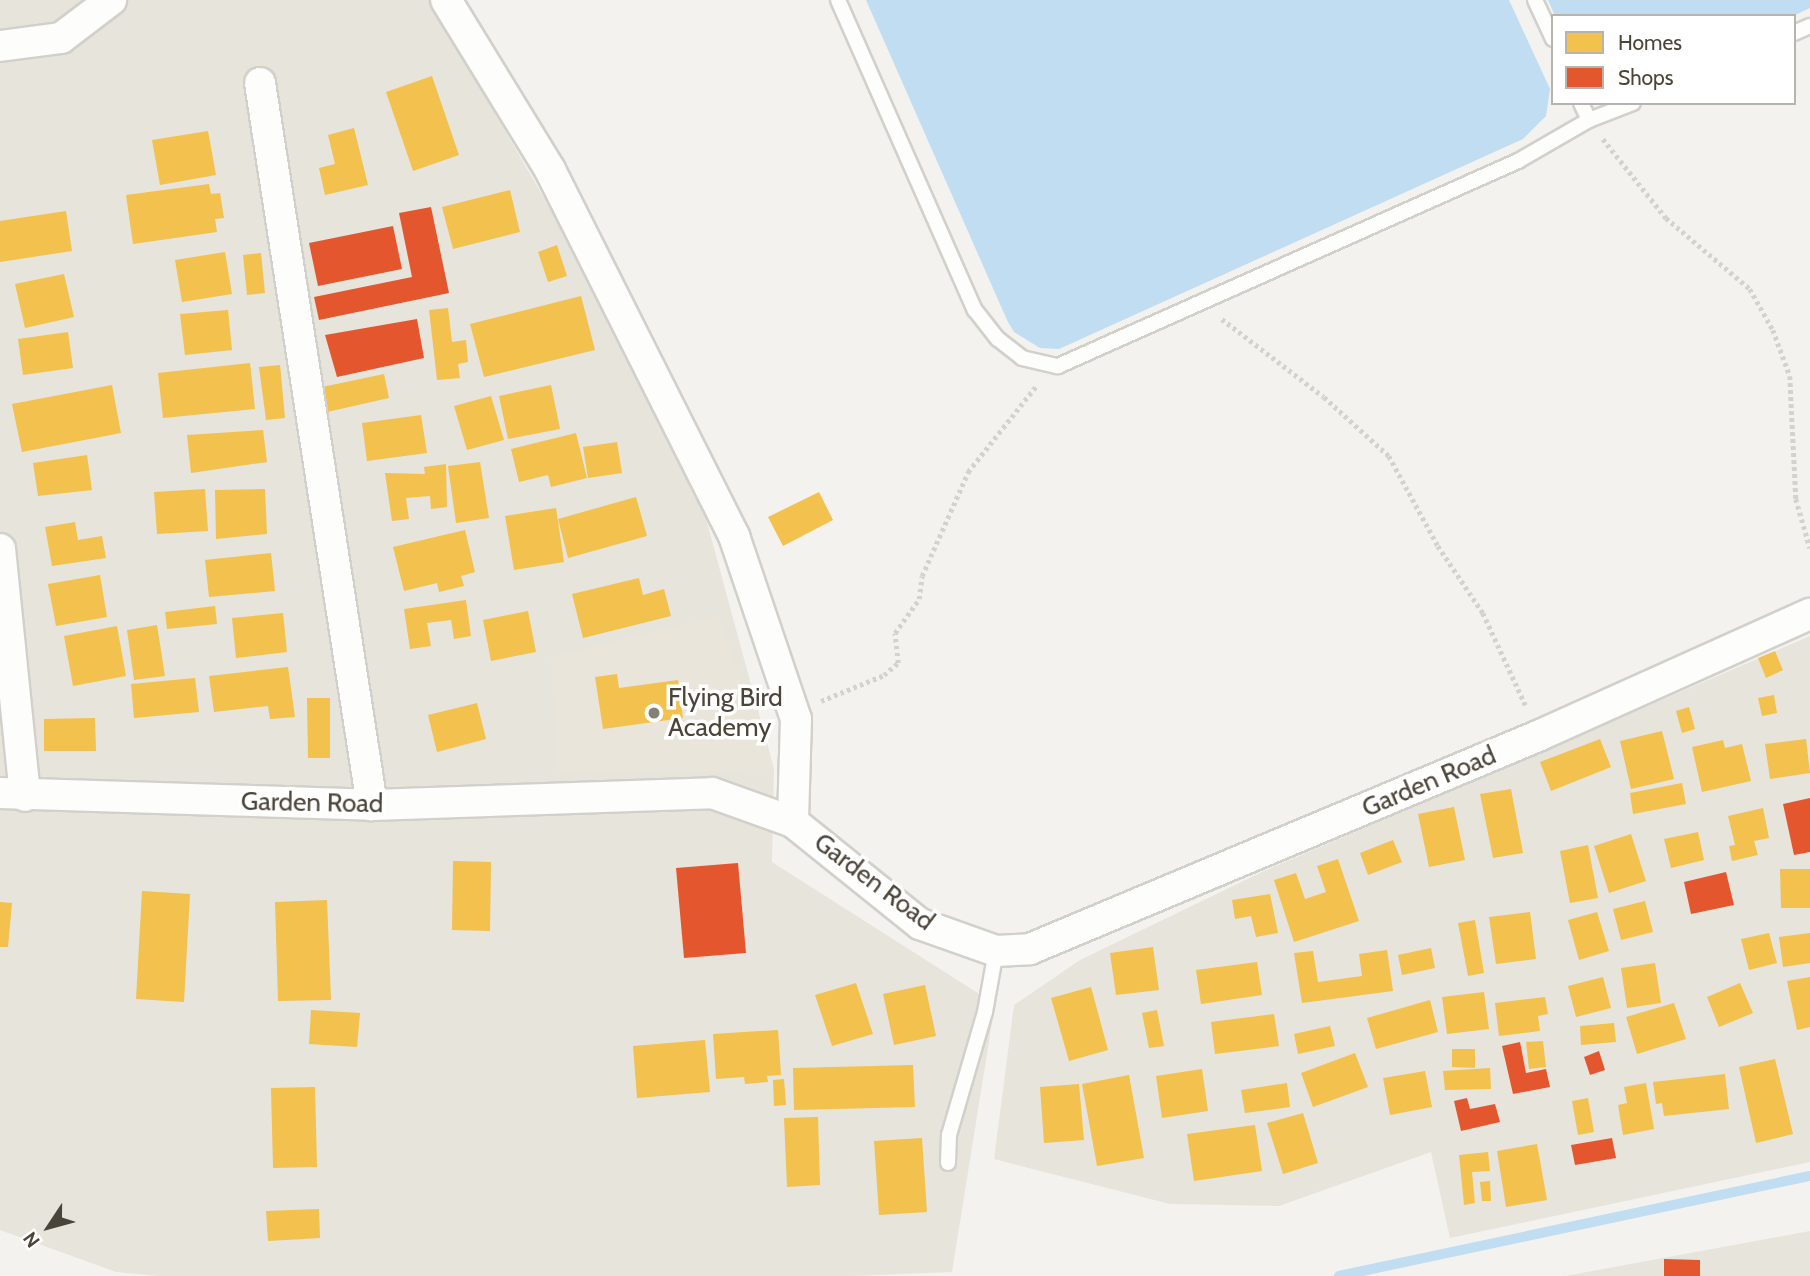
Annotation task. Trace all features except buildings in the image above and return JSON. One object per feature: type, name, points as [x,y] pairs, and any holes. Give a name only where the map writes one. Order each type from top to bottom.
[{"type":"street","points":[[0,46],[61,38],[111,0]]},
{"type":"street","points":[[446,0],[550,170],[733,536],[794,713],[793,822]]},
{"type":"street","points":[[260,83],[372,805]]},
{"type":"street","points":[[0,549],[12,795]]},
{"type":"street","name":"Garden Road","points":[[12,795],[372,805],[712,793],[793,822],[920,924],[996,951],[1030,949],[1538,736],[1810,614]]},
{"type":"lane","points":[[838,0],[975,310],[998,339],[1022,358],[1058,366],[1518,161],[1589,120],[1628,105]]},
{"type":"lane","points":[[1535,0],[1551,35]]},
{"type":"lane","points":[[1582,105],[1589,120]]},
{"type":"lane","points":[[948,1163],[948,1135],[985,1012],[996,951]]},
{"type":"path","points":[[1589,120],[1666,218],[1750,289],[1773,330],[1790,376],[1796,499],[1810,548]]},
{"type":"path","points":[[1197,303],[1274,356],[1388,456],[1438,546],[1483,613],[1538,736]]},
{"type":"path","points":[[794,713],[884,675],[898,663],[895,633],[919,599],[922,576],[968,472],[1022,398],[1058,366]]},
{"type":"shaded area","points":[[0,0],[429,0],[597,289],[705,515],[774,769],[772,862],[995,1004],[952,1272],[853,1276],[158,1276],[116,1272],[0,1230]]},
{"type":"shaded area","name":"Flying Bird Academy","points":[[718,616],[774,769],[558,774],[551,657]]},
{"type":"shaded area","points":[[1810,636],[1810,1162],[1450,1238],[1431,1152],[1279,1206],[1170,1204],[994,1159],[1014,1005],[1080,960],[1262,872]]},
{"type":"shaded area","points":[[1810,1231],[1810,1276],[1565,1276]]},
{"type":"water","points":[[866,0],[1509,0],[1550,89],[1546,116],[1523,139],[1059,349],[1040,348],[1014,332],[1007,320]]},
{"type":"water","points":[[1548,0],[1810,0],[1810,8],[1796,15],[1554,14]]},
{"type":"waterway","points":[[1339,1276],[1810,1176]]},
{"type":"place","name":"Flying Bird Academy","points":[[654,713]]}]
